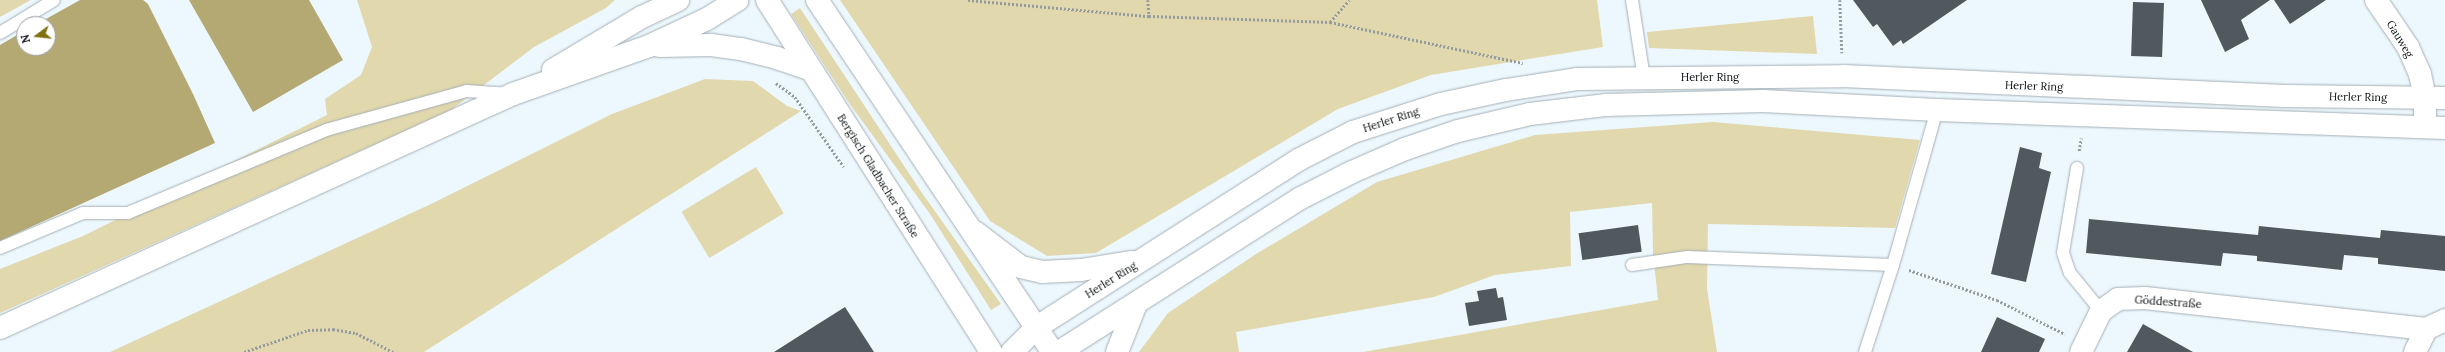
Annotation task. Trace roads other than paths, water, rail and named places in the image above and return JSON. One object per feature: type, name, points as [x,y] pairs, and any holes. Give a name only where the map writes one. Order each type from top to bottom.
[{"type":"main road","points":[[513,94],[648,9],[678,0]]},
{"type":"main road","points":[[0,328],[513,94],[650,46],[707,19],[738,0]]},
{"type":"main road","name":"Bergisch Gladbacher Straße","points":[[767,0],[991,352]]},
{"type":"main road","points":[[817,0],[974,232],[1053,352]]},
{"type":"main road","name":"Gauweg","points":[[2376,0],[2408,48],[2420,74],[2435,98],[2435,127]]},
{"type":"main road","points":[[650,46],[711,45],[741,49],[777,58],[811,70]]},
{"type":"main road","name":"Herler Ring","points":[[1037,327],[1300,159],[1353,132],[1441,104],[1506,90],[1578,79],[1843,76],[2285,96],[2435,98]]},
{"type":"main road","points":[[1059,352],[1301,198],[1352,172],[1398,152],[1458,131],[1530,114],[1606,105],[1763,101],[1936,110],[2435,127]]},
{"type":"main road","points":[[974,232],[1021,267],[1042,272],[1081,270],[1142,260]]},
{"type":"main road","name":"Göddestraße","points":[[2101,311],[2118,299],[2145,298],[2435,325]]},
{"type":"main road","points":[[1117,352],[1136,304]]},
{"type":"main road","points":[[2083,348],[2101,311]]},
{"type":"main road","points":[[2415,352],[2435,325]]},
{"type":"main road","points":[[1012,352],[1037,327]]},
{"type":"lane","points":[[0,33],[54,0]]},
{"type":"lane","points":[[1632,0],[1644,78]]},
{"type":"lane","points":[[0,248],[83,213],[128,213],[326,130],[467,91],[513,94]]},
{"type":"lane","points":[[1865,352],[1894,265],[1936,110]]},
{"type":"lane","points":[[2077,168],[2063,253],[2070,273],[2101,311]]},
{"type":"lane","points":[[1632,265],[1687,257],[1894,265]]}]
